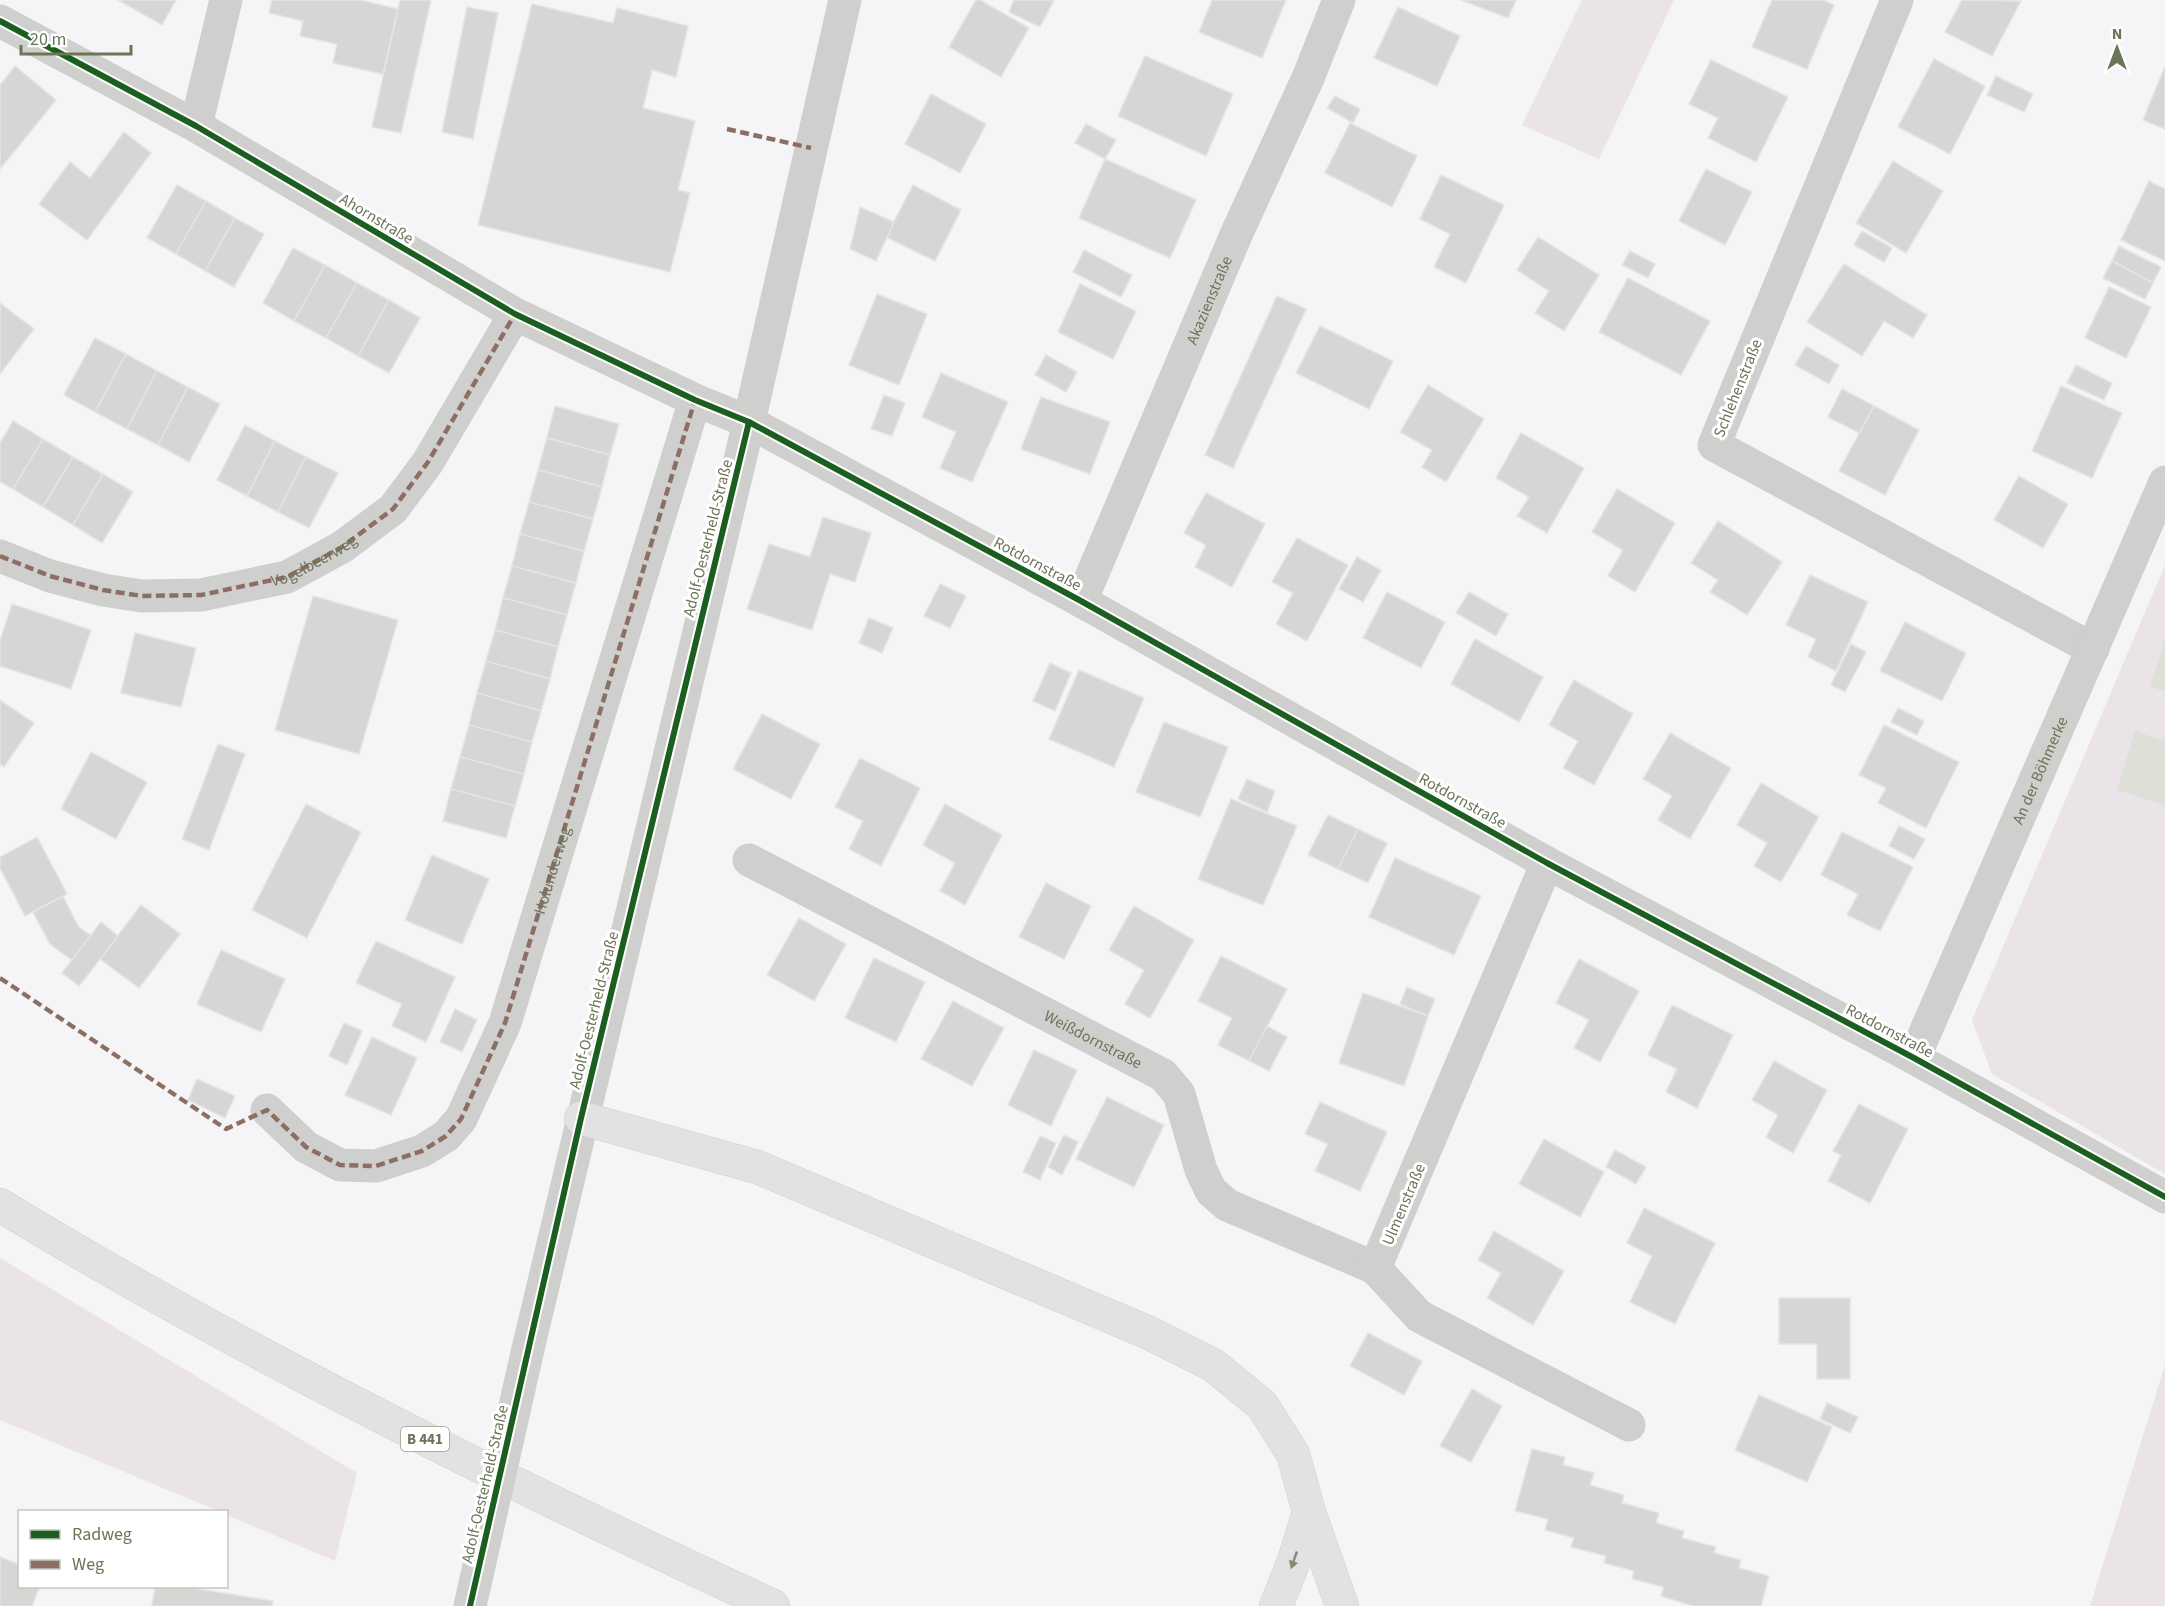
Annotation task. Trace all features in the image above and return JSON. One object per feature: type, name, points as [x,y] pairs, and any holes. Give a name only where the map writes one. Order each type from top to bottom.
[{"type":"main road","points":[[581,1118],[757,1167],[1147,1332],[1213,1365],[1262,1405],[1293,1454],[1342,1606]]},
{"type":"main road","name":"B 441","points":[[0,1205],[84,1256],[247,1347],[595,1523],[773,1606]]},
{"type":"main road","points":[[1276,1606],[1310,1512]]},
{"type":"street","points":[[196,126],[226,0]]},
{"type":"street","name":"Adolf-Oesterheld-Straße","points":[[470,1606],[581,1118],[749,422],[845,0]]},
{"type":"street","name":"Akazienstraße","points":[[1081,601],[1236,235],[1308,78],[1339,0]]},
{"type":"street","name":"Schlehenstraße","points":[[1897,0],[1714,445],[2093,649]]},
{"type":"street","name":"Ahornstraße","points":[[0,21],[196,126],[515,315],[695,400],[749,422]]},
{"type":"street","name":"Vogelbeerweg","points":[[0,556],[50,576],[103,590],[142,596],[201,595],[287,577],[342,548],[393,509],[428,462],[515,315]]},
{"type":"street","name":"Holunderweg","points":[[267,1110],[306,1147],[340,1165],[376,1166],[422,1151],[446,1136],[461,1119],[505,1023],[695,400]]},
{"type":"street","name":"Rotdornstraße","points":[[749,422],[1081,601],[1547,862],[1914,1058],[2165,1197]]},
{"type":"street","name":"An der Böhmerke","points":[[1914,1058],[2165,482]]},
{"type":"street","name":"Weißdornstraße","points":[[750,860],[1163,1075],[1179,1094],[1201,1170],[1211,1191],[1227,1205],[1375,1268]]},
{"type":"street","name":"Ulmenstraße","points":[[1375,1268],[1547,862]]},
{"type":"street","points":[[1375,1268],[1419,1316],[1629,1425]]},
{"type":"shaded area","points":[[1582,0],[1674,0],[1599,159],[1522,125]]},
{"type":"shaded area","points":[[2165,565],[2165,1174],[1992,1074],[1972,1020]]},
{"type":"shaded area","points":[[2165,639],[2165,691],[2150,687]]},
{"type":"shaded area","points":[[2135,731],[2165,741],[2165,805],[2117,790]]},
{"type":"shaded area","points":[[0,1258],[357,1473],[335,1561],[228,1515],[228,1510],[216,1510],[0,1420]]},
{"type":"shaded area","points":[[2165,1365],[2165,1606],[2090,1606]]},
{"type":"building","points":[[118,0],[176,0],[162,25]]},
{"type":"building","points":[[272,0],[360,0],[398,9],[383,74],[333,63],[337,44],[300,36],[303,21],[269,13]]},
{"type":"building","points":[[400,0],[431,0],[401,133],[372,127]]},
{"type":"building","points":[[976,0],[980,0],[1029,28],[1001,77],[949,47]]},
{"type":"building","points":[[1014,0],[1054,0],[1040,27],[1009,12]]},
{"type":"building","points":[[1212,0],[1286,0],[1262,58],[1199,32]]},
{"type":"building","points":[[1461,0],[1516,0],[1508,18]]},
{"type":"building","points":[[1772,0],[1823,0],[1834,5],[1807,69],[1752,47]]},
{"type":"building","points":[[1962,0],[2021,1],[1992,56],[1945,32]]},
{"type":"building","points":[[532,4],[613,23],[617,8],[688,26],[676,77],[652,70],[643,108],[695,121],[678,190],[690,193],[670,272],[478,225]]},
{"type":"building","points":[[467,7],[498,13],[473,139],[442,132]]},
{"type":"building","points":[[1398,7],[1460,36],[1437,86],[1374,58]]},
{"type":"building","points":[[1145,56],[1233,94],[1206,156],[1118,116]]},
{"type":"building","points":[[1934,59],[1985,86],[1950,154],[1898,127]]},
{"type":"building","points":[[1711,60],[1788,97],[1756,162],[1708,138],[1718,118],[1689,104]]},
{"type":"building","points":[[15,66],[56,100],[0,169],[0,85]]},
{"type":"building","points":[[2165,66],[2165,129],[2143,120]]},
{"type":"building","points":[[1996,76],[2033,94],[2024,112],[1987,95]]},
{"type":"building","points":[[931,94],[986,124],[960,173],[905,144]]},
{"type":"building","points":[[1335,96],[1360,109],[1353,123],[1327,108]]},
{"type":"building","points":[[1350,123],[1417,156],[1392,207],[1325,173]]},
{"type":"building","points":[[1086,124],[1116,140],[1105,159],[1075,143]]},
{"type":"building","points":[[124,132],[151,153],[87,240],[39,204],[70,162],[90,178]]},
{"type":"building","points":[[1105,159],[1196,200],[1170,258],[1079,218]]},
{"type":"building","points":[[1893,161],[1943,191],[1906,253],[1856,223]]},
{"type":"building","points":[[1706,169],[1752,192],[1725,245],[1679,221]]},
{"type":"building","points":[[1441,175],[1504,205],[1466,283],[1434,267],[1450,234],[1420,219]]},
{"type":"building","points":[[2149,181],[2165,189],[2165,261],[2121,240]]},
{"type":"building","points":[[177,185],[206,201],[176,254],[147,238]]},
{"type":"building","points":[[913,185],[961,210],[935,261],[886,237]]},
{"type":"building","points":[[206,201],[235,218],[205,271],[176,254]]},
{"type":"building","points":[[860,207],[894,222],[876,261],[850,249]]},
{"type":"building","points":[[235,218],[264,234],[234,287],[205,271]]},
{"type":"building","points":[[1862,231],[1892,248],[1884,262],[1854,245]]},
{"type":"building","points":[[1538,237],[1599,275],[1564,331],[1535,313],[1549,291],[1517,270]]},
{"type":"building","points":[[2119,246],[2161,267],[2153,283],[2112,261]]},
{"type":"building","points":[[293,248],[325,265],[294,321],[263,303]]},
{"type":"building","points":[[1084,250],[1132,275],[1121,297],[1073,272]]},
{"type":"building","points":[[1630,251],[1655,264],[1648,278],[1622,265]]},
{"type":"building","points":[[2112,261],[2153,283],[2145,299],[2103,278]]},
{"type":"building","points":[[1844,264],[1927,315],[1913,338],[1884,321],[1862,356],[1807,322]]},
{"type":"building","points":[[325,265],[357,283],[326,338],[294,321]]},
{"type":"building","points":[[1628,278],[1710,321],[1681,375],[1599,332]]},
{"type":"building","points":[[357,283],[389,300],[358,356],[326,338]]},
{"type":"building","points":[[1080,284],[1136,311],[1113,359],[1058,332]]},
{"type":"building","points":[[2109,287],[2151,307],[2126,358],[2085,338]]},
{"type":"building","points":[[877,294],[927,314],[899,385],[849,365]]},
{"type":"building","points":[[1277,296],[1306,309],[1233,468],[1205,455]]},
{"type":"building","points":[[389,300],[420,318],[389,373],[358,356]]},
{"type":"building","points":[[0,303],[34,329],[0,374]]},
{"type":"building","points":[[1320,326],[1393,361],[1369,409],[1296,373]]},
{"type":"building","points":[[95,338],[126,354],[95,412],[64,395]]},
{"type":"building","points":[[1806,346],[1839,365],[1829,384],[1795,365]]},
{"type":"building","points":[[126,354],[157,371],[127,429],[95,412]]},
{"type":"building","points":[[1046,355],[1077,372],[1066,392],[1035,375]]},
{"type":"building","points":[[2076,365],[2112,383],[2104,400],[2067,383]]},
{"type":"building","points":[[157,371],[188,387],[158,445],[127,429]]},
{"type":"building","points":[[941,373],[1008,402],[972,482],[940,468],[956,432],[922,417]]},
{"type":"building","points":[[1428,385],[1484,419],[1446,482],[1422,467],[1432,450],[1400,432]]},
{"type":"building","points":[[2061,386],[2122,413],[2092,478],[2032,451]]},
{"type":"building","points":[[188,387],[220,404],[189,462],[158,445]]},
{"type":"building","points":[[1842,389],[1874,406],[1859,433],[1828,417]]},
{"type":"building","points":[[884,395],[905,403],[892,436],[871,429]]},
{"type":"building","points":[[1041,397],[1110,422],[1090,474],[1021,449]]},
{"type":"building","points":[[555,406],[619,424],[610,455],[547,438]]},
{"type":"building","points":[[1874,406],[1919,430],[1885,495],[1839,471]]},
{"type":"building","points":[[13,421],[43,439],[13,489],[0,482],[0,443]]},
{"type":"building","points":[[245,425],[275,441],[247,496],[217,480]]},
{"type":"building","points":[[1521,433],[1584,468],[1547,533],[1517,516],[1529,497],[1496,478]]},
{"type":"building","points":[[547,438],[610,455],[602,487],[538,470]]},
{"type":"building","points":[[43,439],[73,457],[43,507],[13,489]]},
{"type":"building","points":[[275,441],[306,457],[278,512],[247,496]]},
{"type":"building","points":[[73,457],[103,474],[73,525],[43,507]]},
{"type":"building","points":[[306,457],[338,473],[309,528],[278,512]]},
{"type":"building","points":[[538,470],[602,487],[593,519],[529,502]]},
{"type":"building","points":[[103,474],[133,492],[102,543],[73,525]]},
{"type":"building","points":[[2019,476],[2068,504],[2043,548],[1994,520]]},
{"type":"building","points":[[1617,489],[1675,523],[1635,592],[1608,576],[1623,550],[1592,532]]},
{"type":"building","points":[[1206,493],[1265,524],[1232,587],[1195,567],[1206,545],[1184,533]]},
{"type":"building","points":[[529,502],[593,519],[584,551],[520,534]]},
{"type":"building","points":[[823,517],[871,533],[855,582],[830,574],[812,630],[747,609],[769,544],[810,557]]},
{"type":"building","points":[[1718,521],[1782,562],[1747,615],[1710,592],[1718,580],[1691,563]]},
{"type":"building","points":[[520,534],[584,551],[576,583],[512,566]]},
{"type":"building","points":[[1297,538],[1348,565],[1307,641],[1276,624],[1293,593],[1272,582]]},
{"type":"building","points":[[1357,557],[1381,570],[1363,602],[1339,589]]},
{"type":"building","points":[[512,566],[576,583],[567,615],[503,598]]},
{"type":"building","points":[[1810,575],[1868,602],[1836,671],[1808,657],[1816,639],[1786,625]]},
{"type":"building","points":[[940,584],[966,596],[950,628],[924,616]]},
{"type":"building","points":[[1387,592],[1445,622],[1421,668],[1363,638]]},
{"type":"building","points":[[1469,592],[1508,614],[1496,636],[1456,613]]},
{"type":"building","points":[[313,596],[398,620],[359,754],[275,730]]},
{"type":"building","points":[[503,598],[567,615],[558,647],[495,630]]},
{"type":"building","points":[[12,604],[91,630],[71,689],[0,666],[0,641]]},
{"type":"building","points":[[869,618],[893,628],[882,653],[859,643]]},
{"type":"building","points":[[1905,622],[1966,653],[1942,701],[1880,671]]},
{"type":"building","points":[[495,630],[558,647],[550,679],[486,661]]},
{"type":"building","points":[[135,633],[196,648],[181,707],[121,693]]},
{"type":"building","points":[[1475,639],[1543,677],[1519,722],[1451,684]]},
{"type":"building","points":[[1851,644],[1866,652],[1845,692],[1831,685]]},
{"type":"building","points":[[486,661],[550,679],[541,711],[477,693]]},
{"type":"building","points":[[1050,663],[1071,673],[1055,711],[1033,701]]},
{"type":"building","points":[[1079,670],[1144,698],[1114,767],[1049,739]]},
{"type":"building","points":[[1574,680],[1633,714],[1594,785],[1563,768],[1578,741],[1549,725]]},
{"type":"building","points":[[477,693],[541,711],[532,742],[469,725]]},
{"type":"building","points":[[0,700],[34,723],[4,767],[0,764]]},
{"type":"building","points":[[1898,708],[1924,721],[1917,735],[1891,722]]},
{"type":"building","points":[[762,714],[820,744],[791,799],[733,769]]},
{"type":"building","points":[[1164,722],[1228,747],[1200,817],[1136,792]]},
{"type":"building","points":[[469,725],[532,742],[524,774],[460,757]]},
{"type":"building","points":[[1884,725],[1959,762],[1926,828],[1878,803],[1886,788],[1859,775]]},
{"type":"building","points":[[1670,733],[1731,768],[1690,839],[1658,820],[1672,796],[1643,779]]},
{"type":"building","points":[[218,744],[245,754],[209,850],[182,839]]},
{"type":"building","points":[[91,752],[147,782],[116,839],[61,809]]},
{"type":"building","points":[[460,757],[524,774],[515,806],[451,789]]},
{"type":"building","points":[[860,758],[920,788],[881,866],[849,849],[863,821],[835,807]]},
{"type":"building","points":[[1247,779],[1275,791],[1267,812],[1238,799]]},
{"type":"building","points":[[1761,783],[1819,817],[1781,882],[1754,866],[1767,843],[1737,825]]},
{"type":"building","points":[[451,789],[515,806],[506,838],[443,821]]},
{"type":"building","points":[[1231,799],[1297,826],[1263,905],[1198,879]]},
{"type":"building","points":[[306,804],[361,832],[307,938],[252,910]]},
{"type":"building","points":[[945,804],[1002,835],[965,905],[940,891],[955,863],[923,845]]},
{"type":"building","points":[[1328,815],[1358,829],[1338,869],[1308,855]]},
{"type":"building","points":[[1899,826],[1925,839],[1914,859],[1889,846]]},
{"type":"building","points":[[1358,829],[1387,843],[1368,883],[1338,869]]},
{"type":"building","points":[[1842,832],[1913,867],[1880,931],[1847,915],[1858,894],[1821,875]]},
{"type":"building","points":[[37,837],[67,894],[25,916],[0,868],[0,857]]},
{"type":"building","points":[[432,855],[489,879],[462,944],[405,920]]},
{"type":"building","points":[[1395,858],[1481,896],[1454,955],[1369,917]]},
{"type":"building","points":[[1046,883],[1091,906],[1064,959],[1019,937]]},
{"type":"building","points":[[63,896],[78,926],[91,936],[72,960],[50,944],[33,912]]},
{"type":"building","points":[[141,905],[180,934],[139,988],[100,959]]},
{"type":"building","points":[[1134,906],[1194,940],[1150,1018],[1125,1004],[1144,970],[1109,950]]},
{"type":"building","points":[[799,918],[846,944],[814,1001],[767,975]]},
{"type":"building","points":[[101,922],[118,936],[79,986],[62,973]]},
{"type":"building","points":[[376,941],[455,977],[426,1042],[392,1026],[402,1004],[356,983]]},
{"type":"building","points":[[221,950],[285,979],[261,1032],[197,1004]]},
{"type":"building","points":[[1221,956],[1287,989],[1249,1061],[1218,1045],[1232,1018],[1198,1001]]},
{"type":"building","points":[[874,958],[925,982],[896,1042],[845,1018]]},
{"type":"building","points":[[1579,959],[1639,991],[1600,1062],[1574,1048],[1589,1020],[1556,1003]]},
{"type":"building","points":[[1407,987],[1435,999],[1428,1016],[1400,1004]]},
{"type":"building","points":[[1363,993],[1428,1016],[1404,1086],[1339,1063]]},
{"type":"building","points":[[953,1001],[1004,1028],[972,1086],[921,1059]]},
{"type":"building","points":[[1672,1005],[1733,1035],[1697,1108],[1666,1092],[1677,1069],[1648,1055]]},
{"type":"building","points":[[455,1009],[477,1020],[462,1052],[440,1042]]},
{"type":"building","points":[[344,1023],[362,1031],[347,1065],[329,1056]]},
{"type":"building","points":[[1267,1026],[1287,1037],[1269,1071],[1249,1061]]},
{"type":"building","points":[[372,1037],[417,1058],[391,1115],[345,1095]]},
{"type":"building","points":[[1034,1050],[1077,1070],[1051,1126],[1008,1105]]},
{"type":"building","points":[[1774,1061],[1827,1090],[1793,1153],[1766,1137],[1778,1115],[1752,1100]]},
{"type":"building","points":[[197,1079],[235,1096],[225,1118],[188,1100]]},
{"type":"building","points":[[1107,1097],[1164,1125],[1134,1187],[1076,1159]]},
{"type":"building","points":[[1320,1102],[1387,1132],[1360,1191],[1315,1171],[1328,1144],[1305,1134]]},
{"type":"building","points":[[1859,1104],[1908,1129],[1870,1203],[1828,1181],[1841,1155],[1833,1151]]},
{"type":"building","points":[[1064,1135],[1078,1142],[1062,1175],[1048,1167]]},
{"type":"building","points":[[1040,1136],[1056,1143],[1040,1180],[1023,1172]]},
{"type":"building","points":[[1544,1139],[1604,1172],[1580,1217],[1519,1184]]},
{"type":"building","points":[[1615,1150],[1646,1167],[1636,1184],[1606,1167]]},
{"type":"building","points":[[1644,1208],[1715,1243],[1675,1324],[1630,1302],[1652,1256],[1627,1243]]},
{"type":"building","points":[[1494,1231],[1564,1271],[1533,1325],[1487,1298],[1501,1273],[1478,1260]]},
{"type":"building","points":[[1779,1298],[1850,1298],[1850,1379],[1817,1379],[1817,1344],[1779,1344]]},
{"type":"building","points":[[1368,1333],[1422,1361],[1404,1395],[1350,1366]]},
{"type":"building","points":[[1472,1389],[1502,1406],[1471,1462],[1440,1446]]},
{"type":"building","points":[[1759,1395],[1832,1427],[1807,1482],[1735,1450]]},
{"type":"building","points":[[1827,1403],[1858,1417],[1850,1433],[1820,1419]]},
{"type":"building","points":[[1532,1449],[1565,1457],[1563,1465],[1594,1473],[1590,1485],[1624,1495],[1622,1503],[1659,1513],[1656,1523],[1684,1531],[1682,1538],[1716,1547],[1714,1553],[1741,1560],[1739,1568],[1769,1576],[1761,1606],[1693,1606],[1661,1596],[1664,1587],[1632,1579],[1634,1571],[1604,1563],[1606,1556],[1571,1547],[1574,1538],[1545,1530],[1548,1519],[1515,1511]]},
{"type":"building","points":[[0,1557],[18,1564],[18,1588],[39,1588],[32,1606],[0,1606]]},
{"type":"building","points":[[155,1588],[192,1588],[273,1601],[272,1606],[152,1606]]},
{"type":"marked path","points":[[727,129],[811,148]]},
{"type":"marked path","points":[[0,556],[50,576],[103,590],[142,596],[201,595],[287,577],[342,547],[393,509],[428,462],[515,314]]},
{"type":"marked path","points":[[0,978],[226,1129],[267,1110],[306,1147],[340,1165],[376,1166],[422,1151],[446,1136],[461,1119],[505,1023],[695,400]]},
{"type":"cycle path","points":[[0,21],[196,126],[515,314],[695,400],[749,422],[1081,601],[1547,863],[1914,1058],[2165,1197]]},
{"type":"cycle path","points":[[470,1606],[581,1118],[749,422]]}]
